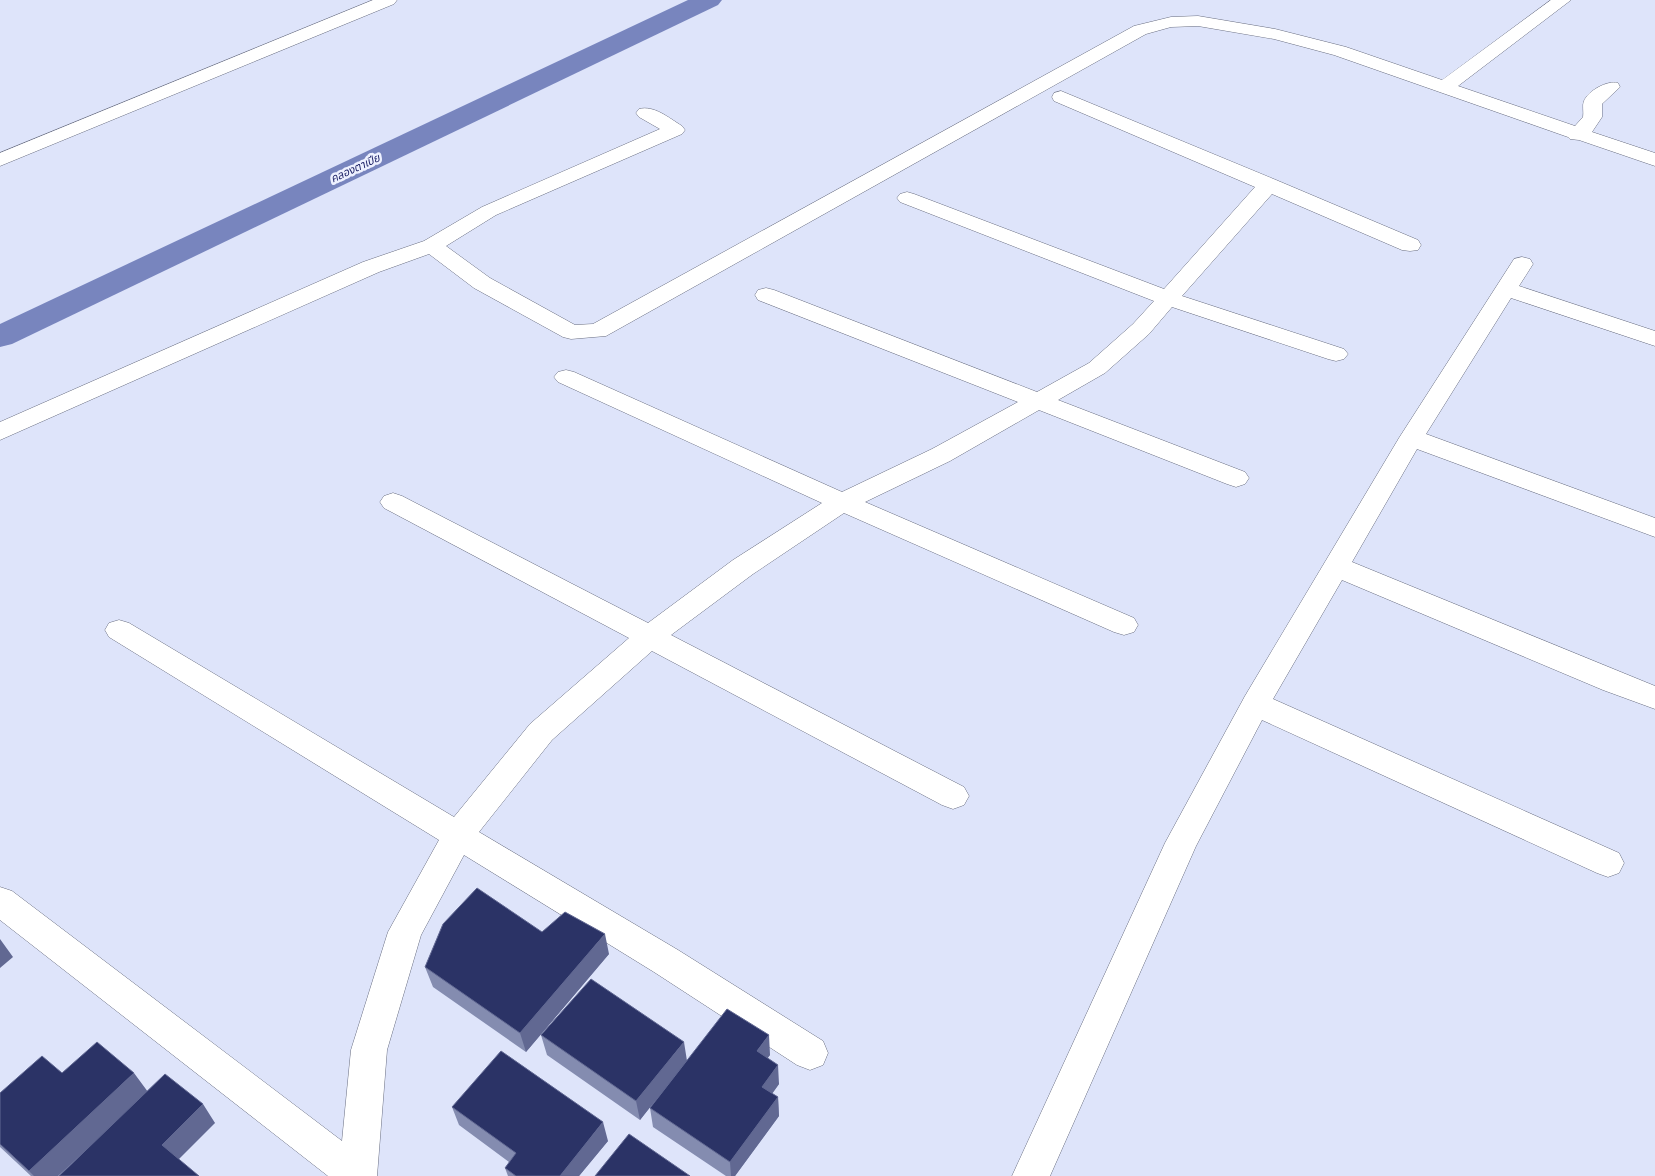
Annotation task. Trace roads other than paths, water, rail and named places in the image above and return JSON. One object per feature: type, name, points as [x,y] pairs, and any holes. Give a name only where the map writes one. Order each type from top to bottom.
[{"type":"street","points":[[0,160],[388,0]]},
{"type":"street","points":[[1444,88],[1562,0]]},
{"type":"street","points":[[432,246],[482,283],[572,332],[598,331],[1140,30],[1171,22],[1198,20],[1275,34],[1340,51],[1655,160]]},
{"type":"street","points":[[1577,134],[1596,113],[1592,103],[1611,87]]},
{"type":"street","points":[[1061,97],[1270,184],[1410,245]]},
{"type":"street","points":[[0,432],[371,267],[432,246],[489,211],[675,130],[646,113]]},
{"type":"street","points":[[358,1176],[369,1050],[405,932],[458,835],[541,732],[649,637],[743,567],[842,502],[941,455],[1097,368],[1141,329],[1270,184]]},
{"type":"street","points":[[907,198],[1168,298],[1336,354]]},
{"type":"street","points":[[1030,1176],[1180,843],[1255,704],[1335,566],[1412,438],[1522,264]]},
{"type":"street","points":[[1505,289],[1655,339]]},
{"type":"street","points":[[766,295],[1236,478]]},
{"type":"street","points":[[566,377],[842,502],[1124,625]]},
{"type":"street","points":[[1412,438],[1655,528]]},
{"type":"street","points":[[393,502],[953,796]]},
{"type":"street","points":[[1335,566],[1655,698]]},
{"type":"street","points":[[119,630],[666,961],[810,1053]]},
{"type":"street","points":[[1255,704],[1608,863]]},
{"type":"street","points":[[0,901],[358,1176]]},
{"type":"waterway","name":"คลองตาเปีย","points":[[0,337],[709,0]]}]
